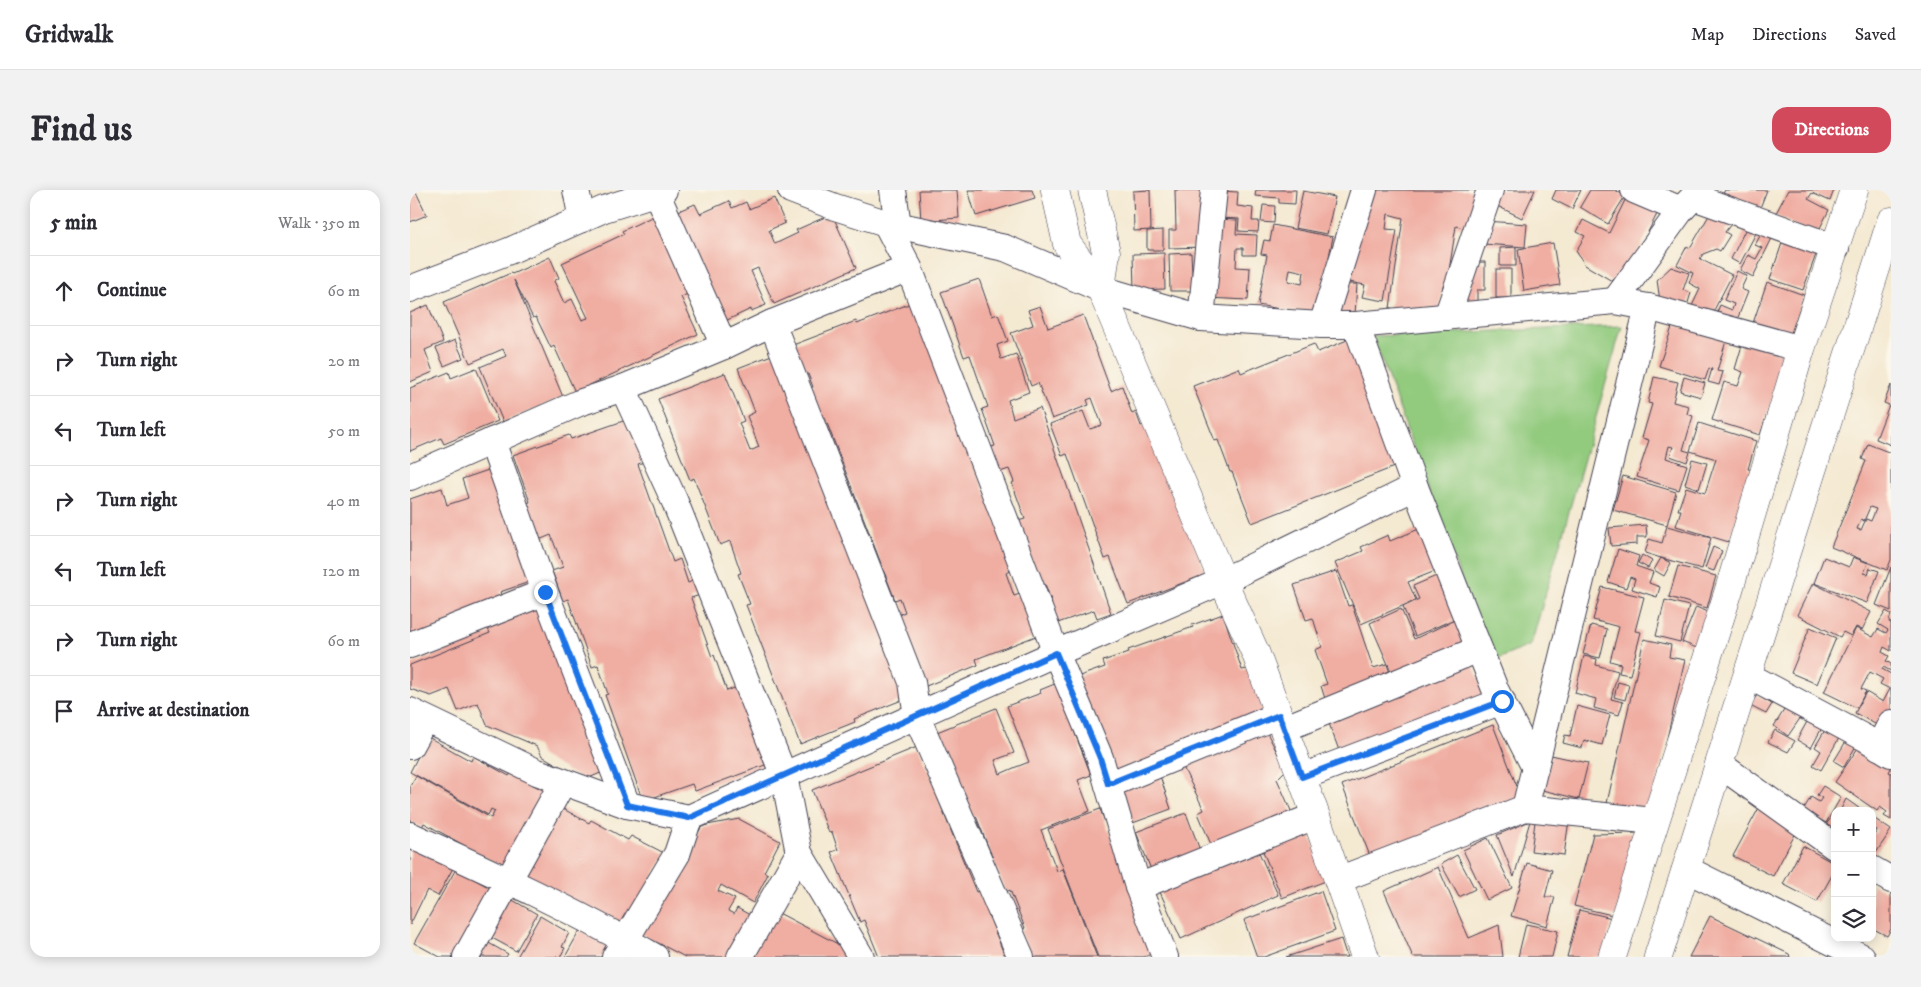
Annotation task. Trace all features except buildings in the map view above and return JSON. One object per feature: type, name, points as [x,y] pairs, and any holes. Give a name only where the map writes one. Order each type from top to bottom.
[{"type":"main road","points":[[1055,190],[1067,244],[1101,289],[1223,581],[1256,654],[1302,777],[1365,957]]},
{"type":"main road","points":[[1092,190],[1106,252],[1101,289]]},
{"type":"main road","points":[[1612,957],[1728,593],[1801,349],[1854,190]]},
{"type":"main road","points":[[1658,957],[1891,221]]},
{"type":"street","points":[[576,190],[582,219]]},
{"type":"street","points":[[791,190],[835,207],[892,225],[1004,248],[1101,289],[1201,318],[1322,325],[1356,325],[1615,301],[1648,307],[1801,349]]},
{"type":"street","points":[[894,190],[892,225],[1056,653],[1100,758],[1138,887],[1165,957]]},
{"type":"street","points":[[1201,318],[1214,190]]},
{"type":"street","points":[[1322,325],[1364,190]]},
{"type":"street","points":[[1447,317],[1490,190]]},
{"type":"street","points":[[1634,190],[1691,199],[1836,248]]},
{"type":"street","points":[[410,289],[509,251],[604,210],[660,191],[724,346]]},
{"type":"street","points":[[1615,301],[1691,199]]},
{"type":"street","points":[[410,477],[579,403],[624,388],[724,346],[772,323],[909,268]]},
{"type":"street","points":[[1525,808],[1648,307]]},
{"type":"street","points":[[772,323],[912,682],[917,717],[1021,957]]},
{"type":"street","points":[[1356,325],[1415,487],[1495,689],[1535,768]]},
{"type":"street","points":[[624,388],[675,502],[784,776],[799,854],[860,956]]},
{"type":"street","points":[[492,441],[545,592],[627,805]]},
{"type":"street","points":[[410,746],[417,715],[537,772],[563,782],[627,805],[689,818],[1056,653],[1223,581],[1415,487]]},
{"type":"street","points":[[410,645],[545,592]]},
{"type":"street","points":[[1108,784],[1479,649]]},
{"type":"street","points":[[1747,675],[1885,750],[1891,723]]},
{"type":"street","points":[[1302,777],[1502,701]]},
{"type":"street","points":[[1719,764],[1831,845]]},
{"type":"street","points":[[466,957],[563,782]]},
{"type":"street","points":[[1338,880],[1525,808],[1654,821]]},
{"type":"street","points":[[1138,887],[1316,816]]},
{"type":"street","points":[[620,948],[677,854],[689,818]]},
{"type":"street","points":[[410,835],[508,881],[620,948],[655,957]]},
{"type":"street","points":[[740,957],[799,854]]},
{"type":"street","points":[[1686,869],[1818,947],[1862,957]]},
{"type":"street","points":[[1876,871],[1891,880]]},
{"type":"green space","points":[[1622,326],[1531,645],[1491,662],[1373,336]]},
{"type":"route","points":[[545,592],[627,805],[689,818],[1056,653],[1100,758],[1108,784],[1279,715],[1302,777],[1502,701]]}]
